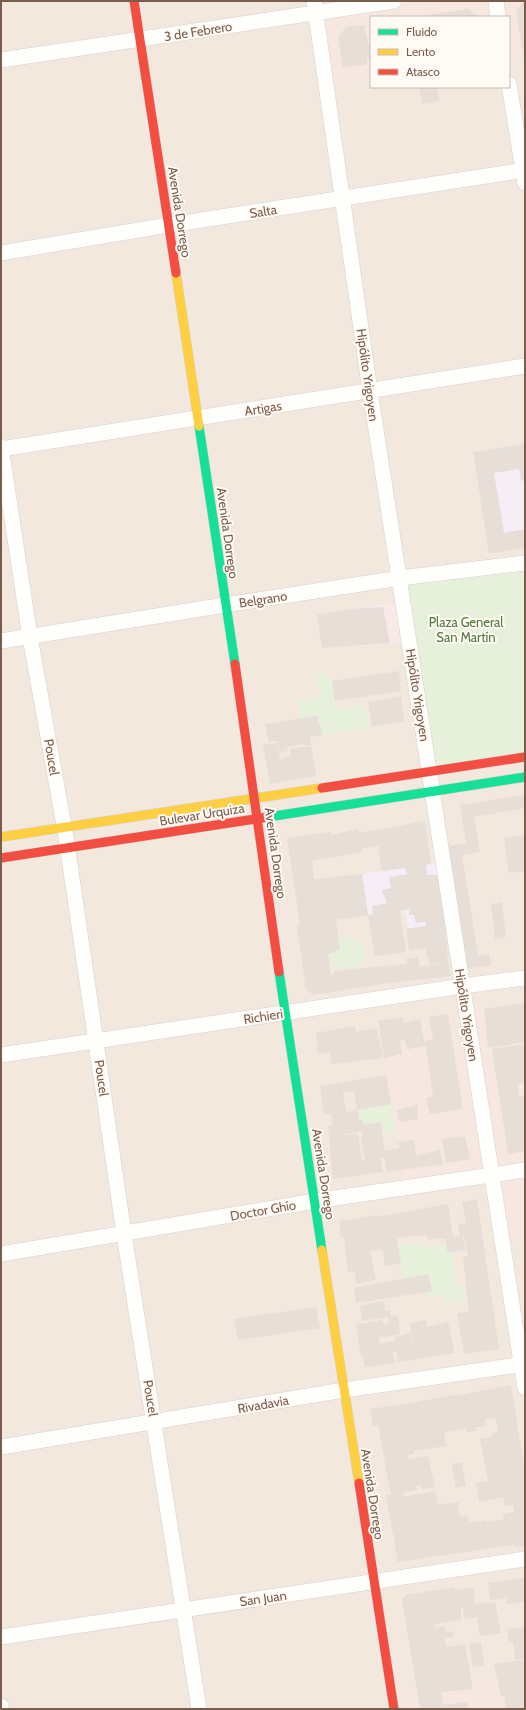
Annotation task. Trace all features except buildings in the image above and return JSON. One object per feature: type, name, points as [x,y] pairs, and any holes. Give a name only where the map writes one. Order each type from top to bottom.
[{"type":"main road","name":"Avenida Dorrego","points":[[134,1],[255,799],[285,1012],[394,1709]]},
{"type":"main road","name":"Bulevar Urquiza","points":[[1,837],[525,757]]},
{"type":"main road","name":"Bulevar Urquiza","points":[[1,858],[525,777]]},
{"type":"street","name":"3 de Febrero","points":[[1,60],[140,40],[314,7],[394,1]]},
{"type":"street","points":[[496,1],[498,16]]},
{"type":"street","name":"Hipólito Yrigoyen","points":[[314,7],[370,391],[462,986],[523,1365],[525,1388]]},
{"type":"street","points":[[510,88],[524,174]]},
{"type":"street","name":"Salta","points":[[1,253],[343,198],[524,174]]},
{"type":"street","name":"Artigas","points":[[1,448],[198,419],[525,366]]},
{"type":"street","name":"Poucel","points":[[1,448],[30,637],[64,828],[97,1040],[124,1234],[155,1422],[198,1709]]},
{"type":"street","name":"Belgrano","points":[[1,641],[225,604],[400,578],[525,563]]},
{"type":"street","name":"Richieri","points":[[1,1055],[285,1012],[525,978]]},
{"type":"street","name":"Doctor Ghío","points":[[1,1254],[315,1201],[525,1170]]},
{"type":"street","name":"Rivadavia","points":[[1,1447],[344,1390],[523,1365]]},
{"type":"street","name":"San Juan","points":[[1,1637],[183,1609],[374,1583],[525,1559]]},
{"type":"shaded area","points":[[1,1],[525,1],[525,1709],[1,1709]]},
{"type":"shaded area","points":[[313,1],[525,1],[525,57],[510,60],[510,16],[370,16],[370,82],[327,89]]},
{"type":"shaded area","points":[[525,444],[525,548],[489,554],[473,452]]},
{"type":"shaded area","points":[[397,602],[404,643],[322,648],[317,615]]},
{"type":"shaded area","points":[[436,863],[445,923],[408,929],[405,911],[368,915],[362,874]]},
{"type":"shaded area","points":[[525,1003],[525,1237],[502,1241],[492,1176],[407,1188],[377,1026]]},
{"type":"shaded area","points":[[525,1671],[525,1709],[394,1709],[391,1690]]},
{"type":"green space","name":"Plaza General San Martín","points":[[525,563],[525,757],[429,772],[400,578]]},
{"type":"green space","points":[[327,672],[332,681],[336,710],[364,705],[370,729],[323,735],[317,716],[300,719],[298,701],[320,696],[315,675]]},
{"type":"green space","points":[[351,936],[361,944],[367,953],[364,960],[352,969],[334,966],[328,954],[340,950],[339,938]]},
{"type":"green space","points":[[391,1104],[396,1131],[381,1134],[363,1125],[362,1120],[359,1120],[357,1110]]},
{"type":"green space","points":[[420,1243],[421,1248],[446,1245],[448,1252],[452,1252],[456,1285],[463,1285],[466,1301],[447,1303],[444,1295],[427,1298],[426,1292],[432,1291],[428,1274],[403,1279],[399,1246]]},
{"type":"traffic: fast","points":[[199,426],[235,664]]},
{"type":"traffic: fast","points":[[268,817],[525,777]]},
{"type":"traffic: fast","points":[[279,972],[322,1250]]},
{"type":"traffic: slow","points":[[176,273],[199,426]]},
{"type":"traffic: slow","points":[[1,837],[322,788]]},
{"type":"traffic: slow","points":[[322,1250],[359,1483]]},
{"type":"traffic: jam","points":[[134,1],[176,273]]},
{"type":"traffic: jam","points":[[235,664],[279,972]]},
{"type":"traffic: jam","points":[[322,788],[525,757]]},
{"type":"traffic: jam","points":[[1,858],[268,817]]},
{"type":"traffic: jam","points":[[359,1483],[394,1709]]}]
